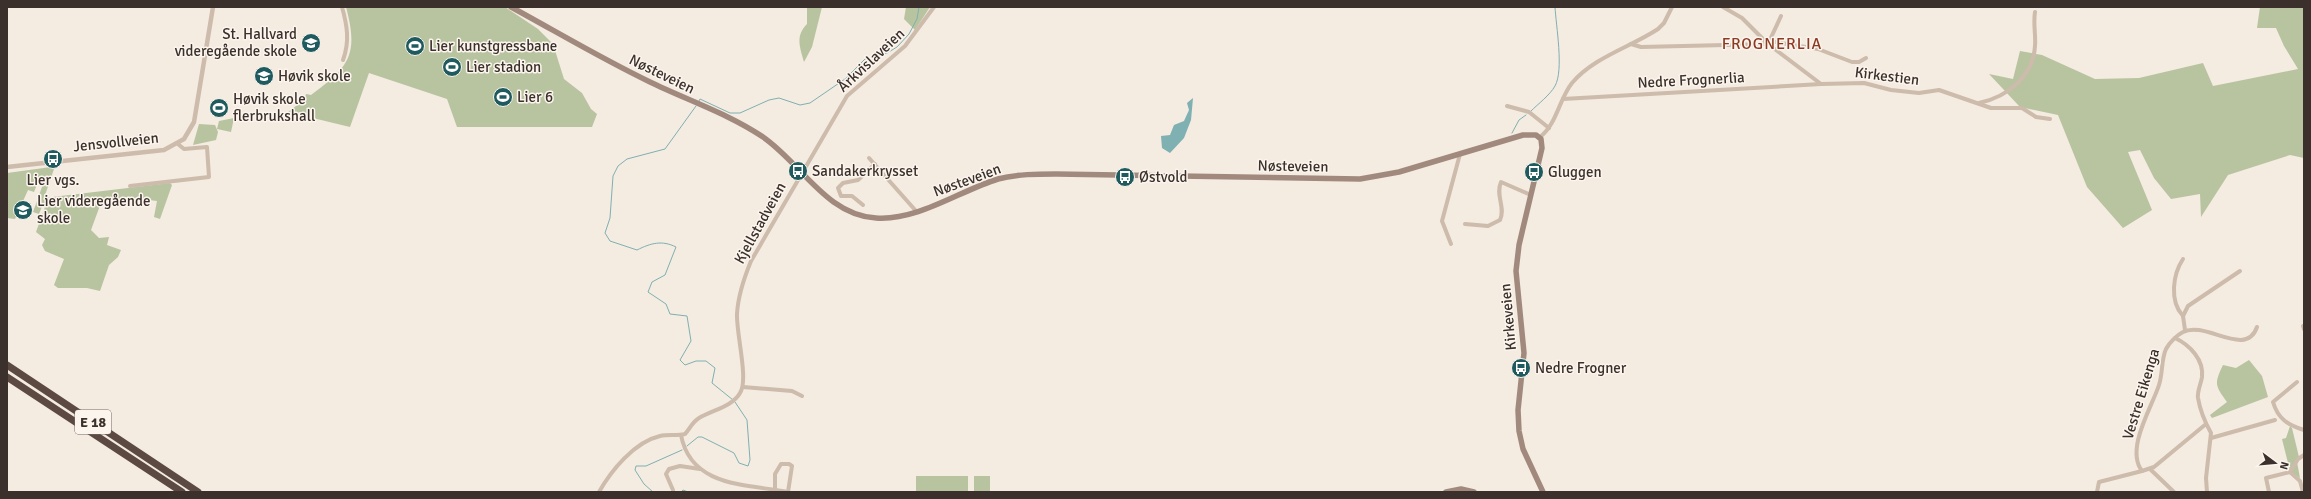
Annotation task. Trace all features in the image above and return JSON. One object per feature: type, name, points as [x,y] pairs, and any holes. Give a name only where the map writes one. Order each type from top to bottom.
[{"type":"highway","name":"E 18","points":[[7,366],[198,492]]},
{"type":"highway","name":"E 18","points":[[7,377],[182,492]]},
{"type":"main road","name":"Nøsteveien","points":[[511,7],[613,63],[762,136],[803,172],[827,197],[857,214],[882,218],[916,211],[996,180],[1027,174],[1360,179],[1389,174],[1523,135],[1537,136]]},
{"type":"main road","name":"Kirkeveien","points":[[1537,136],[1542,148],[1516,264],[1524,353],[1518,422],[1523,449],[1543,492]]},
{"type":"main road","points":[[1446,492],[1463,489],[1474,492]]},
{"type":"street","name":"Jensvollveien","points":[[7,166],[140,154],[164,150],[178,144],[187,136],[194,122],[213,7]]},
{"type":"street","points":[[342,7],[348,36],[348,47],[343,60]]},
{"type":"street","name":"Årkvislaveien","points":[[803,172],[847,96],[901,50],[914,36],[934,7]]},
{"type":"street","points":[[1537,136],[1549,128],[1570,86],[1578,77],[1662,26],[1672,7]]},
{"type":"street","points":[[1723,7],[1742,18],[1768,42],[1821,84]]},
{"type":"street","points":[[1978,103],[2017,86],[2024,76],[2035,48],[2035,12]]},
{"type":"street","points":[[1768,42],[1781,16]]},
{"type":"street","points":[[1631,44],[1641,47],[1768,42],[1818,49],[1852,62],[1859,62],[1866,58]]},
{"type":"street","name":"Kirkestien","points":[[1821,84],[1864,83],[1891,90],[1919,94],[1939,90],[1995,108],[2024,109],[2033,116],[2050,119]]},
{"type":"street","name":"Nedre Frognerlia","points":[[1563,99],[1821,84]]},
{"type":"street","points":[[1507,106],[1529,112],[1549,128]]},
{"type":"street","points":[[130,186],[209,177],[207,147],[184,149],[178,144]]},
{"type":"street","points":[[1450,244],[1442,221],[1460,154]]},
{"type":"street","points":[[869,158],[916,211]]},
{"type":"street","points":[[863,205],[852,196],[841,196],[838,193],[838,188],[846,182],[858,180],[875,164]]},
{"type":"street","name":"Kjellstadveien","points":[[743,387],[744,378],[737,319],[742,286],[753,258],[803,172]]},
{"type":"street","points":[[1465,224],[1488,226],[1500,220],[1503,213],[1499,192],[1502,182],[1531,195]]},
{"type":"street","points":[[2183,259],[2176,271],[2174,282],[2176,300],[2183,316],[2185,330],[2207,331],[2237,341],[2249,338],[2257,327]]},
{"type":"street","points":[[2183,316],[2188,306],[2240,271]]},
{"type":"street","name":"Vestre Eikenga","points":[[2142,471],[2136,459],[2138,440],[2160,383],[2165,352],[2175,338],[2185,330]]},
{"type":"street","points":[[2175,338],[2196,355],[2201,363],[2202,377],[2198,397],[2211,438],[2206,478],[2207,492]]},
{"type":"street","points":[[2297,382],[2273,402],[2277,413],[2285,422],[2304,430]]},
{"type":"street","points":[[599,492],[612,472],[628,455],[655,438],[686,433],[698,419],[733,400],[743,387],[792,391],[802,396]]},
{"type":"street","points":[[2211,438],[2276,420]]},
{"type":"street","points":[[2097,492],[2099,482],[2150,469],[2206,424]]},
{"type":"street","points":[[681,435],[688,454],[701,469]]},
{"type":"street","points":[[2269,492],[2266,478],[2290,472],[2298,459],[2304,455]]},
{"type":"street","points":[[673,490],[666,474],[669,469],[680,466],[701,469],[729,484],[788,492],[792,466],[789,464],[781,464],[776,470],[775,490]]},
{"type":"street","points":[[2150,469],[2174,492]]},
{"type":"street","points":[[2290,472],[2300,481],[2303,492]]},
{"type":"green space","name":"Lier stadion","points":[[346,7],[505,7],[538,29],[553,44],[564,79],[582,93],[591,109],[597,114],[592,127],[457,127],[447,99],[369,73],[350,127],[288,112],[304,100],[306,94],[311,95],[334,76],[342,68],[348,58],[351,49],[351,37],[350,23]]},
{"type":"green space","points":[[807,7],[822,7],[812,47],[804,62],[800,47],[800,37],[803,28],[807,24]]},
{"type":"green space","points":[[906,7],[930,7],[915,30],[904,19]]},
{"type":"green space","points":[[2260,7],[2304,7],[2304,158],[2290,155],[2228,175],[2201,217],[2200,194],[2171,199],[2154,178],[2140,150],[2128,152],[2152,210],[2123,228],[2087,187],[2058,115],[2020,107],[1989,74],[2013,79],[2020,51],[2042,55],[2095,79],[2139,78],[2203,63],[2213,86],[2298,69],[2284,46],[2276,28],[2257,28]]},
{"type":"green space","points":[[234,118],[231,132],[217,129],[219,121]]},
{"type":"green space","points":[[199,124],[215,125],[218,132],[216,140],[193,145]]},
{"type":"green space","points":[[51,167],[54,169],[44,198],[170,183],[172,185],[160,219],[154,217],[157,201],[125,197],[121,207],[102,200],[91,230],[99,238],[109,237],[107,245],[121,250],[118,257],[109,265],[100,291],[87,288],[58,288],[54,285],[64,259],[45,251],[42,245],[45,239],[36,232],[46,204],[37,201],[43,184],[38,182],[34,192],[28,190],[15,219],[7,218],[7,173]]},
{"type":"green space","points":[[37,201],[43,204],[39,214],[33,212]]},
{"type":"green space","points":[[2249,360],[2262,376],[2268,397],[2212,418],[2210,415],[2227,402],[2220,392],[2217,384],[2218,376],[2223,365],[2236,368]]},
{"type":"green space","points":[[2290,426],[2292,428],[2299,457],[2297,462],[2300,478],[2290,471],[2282,439],[2286,438]]},
{"type":"green space","points":[[916,476],[968,476],[968,492],[916,492]]},
{"type":"green space","points":[[974,476],[990,476],[990,492],[974,492]]},
{"type":"water","points":[[1193,98],[1191,120],[1184,138],[1170,153],[1162,148],[1161,136],[1170,135],[1174,125],[1184,121],[1189,110],[1187,103]]},
{"type":"waterway","points":[[699,101],[700,99],[730,113],[740,113],[769,100],[779,98],[800,105],[810,103],[845,79],[865,59],[887,53],[897,47],[909,34],[917,19],[919,7]]},
{"type":"waterway","points":[[1531,111],[1550,93],[1558,79],[1559,48],[1555,7]]},
{"type":"waterway","points":[[696,106],[665,149],[627,159],[618,166],[613,176],[610,218],[605,233],[610,241],[637,250],[656,243],[676,247],[665,275],[652,282],[648,292],[666,304],[670,314],[687,316],[691,341],[680,360],[685,365],[696,361],[706,361],[715,368],[712,383],[733,400]]},
{"type":"waterway","points":[[1512,133],[1519,120],[1526,115]]},
{"type":"waterway","points":[[687,446],[698,437],[702,437],[734,453],[739,463],[748,466],[750,460],[747,420],[735,402]]},
{"type":"waterway","points":[[653,492],[644,484],[635,470],[636,466],[646,466],[682,450]]},
{"type":"waterway","points":[[681,492],[683,490],[688,492]]},
{"type":"place","name":"St. Hallvard videregående skole","points":[[311,43]]},
{"type":"place","name":"Lier kunstgressbane","points":[[415,46]]},
{"type":"place","name":"Lier stadion","points":[[452,67]]},
{"type":"place","name":"Høvik skole","points":[[264,76]]},
{"type":"place","name":"Lier 6","points":[[503,97]]},
{"type":"place","name":"Høvik skole flerbrukshall","points":[[219,108]]},
{"type":"place","name":"Lier vgs.","points":[[53,159]]},
{"type":"place","name":"Sandakerkrysset","points":[[798,171]]},
{"type":"place","name":"Gluggen","points":[[1534,172]]},
{"type":"place","name":"Østvold","points":[[1125,177]]},
{"type":"place","name":"Lier videregående skole","points":[[23,210]]},
{"type":"place","name":"Nedre Frogner","points":[[1521,368]]},
{"type":"district","name":"FROGNERLIA","points":[[1772,43]]}]
